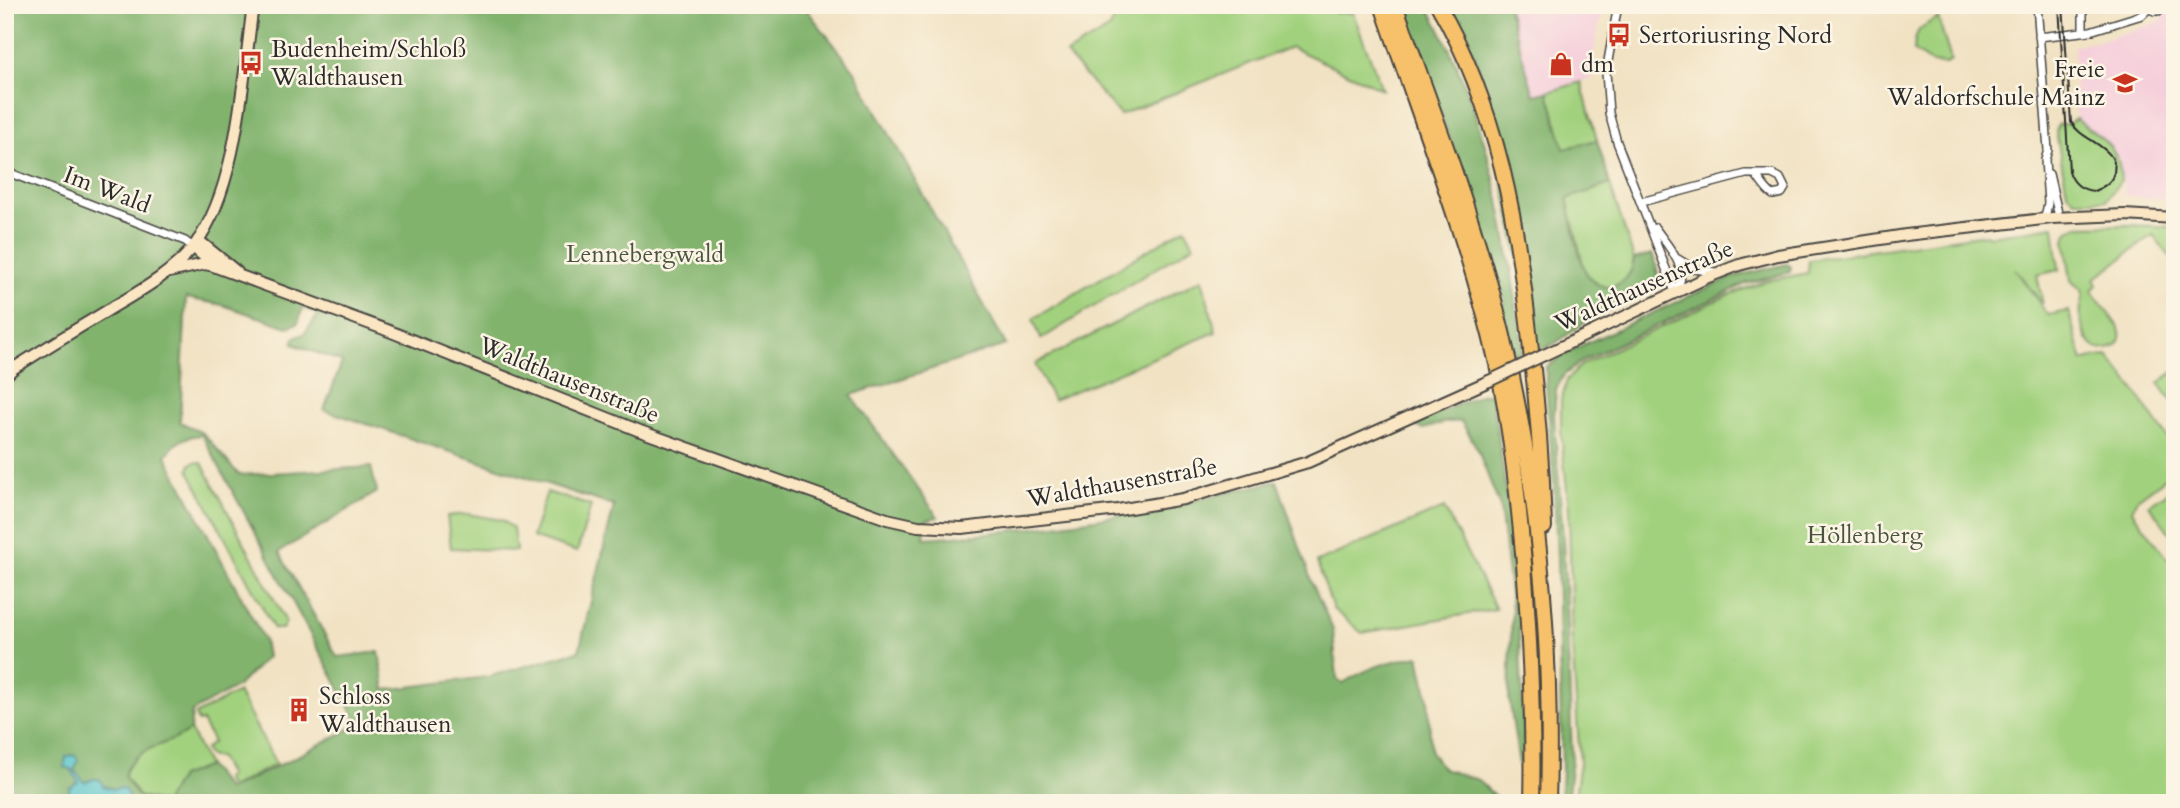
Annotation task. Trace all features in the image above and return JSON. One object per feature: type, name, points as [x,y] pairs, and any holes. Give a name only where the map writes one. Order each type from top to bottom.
[{"type":"highway","points":[[1379,5],[1458,228],[1497,365],[1516,485],[1531,651],[1532,803]]},
{"type":"highway","points":[[1395,5],[1458,180],[1495,305],[1512,380],[1528,466],[1539,553],[1549,707],[1548,803]]},
{"type":"highway","points":[[1438,5],[1458,42],[1486,110],[1501,160],[1517,240],[1533,367],[1543,486],[1544,616]]},
{"type":"street","points":[[5,376],[166,273],[195,244],[216,206],[225,179],[233,143],[253,5]]},
{"type":"street","points":[[1618,5],[1606,72],[1609,113],[1617,142],[1675,292]]},
{"type":"street","points":[[2038,5],[2048,150],[2045,160],[2048,203],[2045,218]]},
{"type":"street","points":[[2083,5],[2083,32]]},
{"type":"street","points":[[2039,37],[2083,32],[2142,15],[2148,7],[2157,12],[2166,5]]},
{"type":"street","points":[[2045,160],[2059,217]]},
{"type":"street","name":"Im Wald","points":[[5,171],[195,244]]},
{"type":"street","points":[[1642,202],[1746,174],[1755,174]]},
{"type":"street","name":"Waldthausenstraße","points":[[195,244],[216,267],[384,329],[640,431],[887,519],[919,526],[962,528],[1118,510],[1183,499],[1308,462],[1489,381],[1675,292],[1722,271],[1756,261],[1804,250],[2045,218],[2124,215],[2175,218]]},
{"type":"street","points":[[1648,218],[1675,257],[1682,280],[1675,292]]},
{"type":"street","name":"Waldthausenstraße","points":[[195,244],[215,253],[239,274]]},
{"type":"street","points":[[1675,257],[1694,269],[1722,271]]},
{"type":"street","points":[[166,273],[205,264],[216,267]]},
{"type":"shaded area","points":[[1507,5],[1604,5],[1594,50],[1592,78],[1534,95]]},
{"type":"shaded area","name":"Freie Waldorfschule Mainz","points":[[2175,5],[2175,200],[2125,196],[2120,162],[2115,152],[2109,144],[2076,119],[2074,46],[2158,23],[2169,8]]},
{"type":"shaded area","points":[[5,65],[15,76],[5,106]]},
{"type":"green space","name":"Lennebergwald","points":[[5,5],[803,5],[854,70],[1006,345],[851,395],[938,517],[926,520],[924,538],[1102,518],[1189,502],[1277,481],[1312,583],[1333,630],[1337,679],[1343,683],[1380,665],[1419,656],[1428,698],[1431,752],[1443,769],[1478,780],[1502,803],[164,803],[180,777],[208,766],[228,790],[359,724],[202,435],[181,441],[166,456],[264,640],[267,657],[238,686],[192,712],[190,730],[143,752],[129,765],[124,776],[138,796],[158,803],[5,803],[5,106],[15,76],[5,65]],"holes":[[[186,298],[223,305],[288,327],[298,323],[303,308],[319,314],[304,334],[294,338],[293,344],[342,362],[324,410],[614,506],[579,651],[487,677],[385,690],[379,652],[337,657],[279,552],[377,492],[371,467],[239,475],[203,433],[180,422]]]},
{"type":"green space","points":[[1121,5],[1330,5],[1335,13],[1353,13],[1382,89],[1291,47],[1120,115],[1066,54],[1110,28]]},
{"type":"green space","points":[[1402,5],[1427,5],[1450,51],[1478,122],[1498,196],[1509,254],[1523,351],[1515,355],[1502,310],[1505,302],[1478,211],[1465,182]]},
{"type":"green space","points":[[1448,5],[1507,5],[1534,95],[1548,92],[1564,149],[1597,140],[1610,184],[1567,199],[1579,253],[1590,278],[1602,286],[1611,287],[1629,275],[1634,259],[1652,254],[1657,268],[1656,280],[1651,288],[1588,320],[1554,344],[1537,351],[1480,70]]},
{"type":"green space","points":[[1938,18],[1951,60],[1946,64],[1932,63],[1914,51],[1919,30]]},
{"type":"green space","points":[[1581,82],[1597,140],[1564,149],[1548,92]]},
{"type":"green space","points":[[2076,119],[2108,144],[2117,159],[2121,180],[2106,200],[2075,200],[2067,192],[2056,132],[2059,124],[2068,124]]},
{"type":"green space","points":[[1610,184],[1634,259],[1632,269],[1625,280],[1611,288],[1597,285],[1585,272],[1567,198]]},
{"type":"green space","name":"Höllenberg","points":[[2054,226],[2059,270],[2037,275],[2043,304],[2015,269],[2048,315],[2068,311],[2083,361],[2108,356],[2175,449],[2175,471],[2136,500],[2132,511],[2175,568],[2175,803],[1574,803],[1580,763],[1572,641],[1569,510],[1561,432],[1561,400],[1567,380],[1581,365],[1726,296],[1766,281],[1808,273],[1809,260]]},
{"type":"green space","points":[[2078,226],[2175,227],[2175,263],[2153,235],[2094,279],[2097,285],[2092,291],[2120,332],[2115,346],[2099,349],[2090,343],[2084,331],[2081,316],[2083,293],[2071,280],[2065,240],[2067,233]]},
{"type":"green space","points":[[1185,228],[1194,245],[1041,339],[1033,319]]},
{"type":"green space","points":[[1787,264],[1791,267],[1790,272],[1745,284],[1582,361],[1564,375],[1556,389],[1554,416],[1563,539],[1572,759],[1567,803],[1560,803],[1562,770],[1557,557],[1546,367],[1574,349],[1733,277]]},
{"type":"green space","points":[[1202,279],[1216,332],[1053,400],[1035,364]]},
{"type":"green space","points":[[2175,371],[2175,405],[2159,383]]},
{"type":"green space","points":[[1483,394],[1491,394],[1511,532],[1523,717],[1524,763],[1519,764],[1509,698],[1512,608],[1500,507],[1477,448],[1461,421],[1423,429],[1412,424]]},
{"type":"green space","points":[[202,463],[286,622],[282,629],[274,629],[189,471],[191,464]]},
{"type":"green space","points":[[2175,487],[2175,540],[2149,505]]},
{"type":"green space","points":[[547,492],[591,506],[577,552],[532,537]]},
{"type":"green space","points":[[1444,508],[1496,609],[1362,633],[1333,609],[1317,562]]},
{"type":"green space","points":[[467,514],[501,520],[513,528],[516,551],[451,548],[447,516]]},
{"type":"green space","points":[[238,692],[276,764],[230,788],[225,779],[229,776],[219,757],[210,756],[206,752],[205,749],[213,742],[202,721],[198,722],[195,715]]},
{"type":"green space","points":[[190,730],[208,766],[180,777],[164,803],[138,796],[124,776],[129,765],[143,752]]},
{"type":"water","points":[[76,756],[78,761],[74,770],[84,782],[100,779],[103,786],[123,788],[129,796],[124,803],[70,803],[69,788],[78,782],[71,769],[64,767],[66,757]]},
{"type":"tram line","points":[[2059,5],[2069,171],[2078,186],[2094,191],[2109,183],[2115,168],[2108,152],[2076,129],[2071,122],[2063,5]]},
{"type":"place","name":"Sertoriusring Nord","points":[[1619,35]]},
{"type":"place","name":"Budenheim/Schloß Waldthausen","points":[[251,63]]},
{"type":"place","name":"dm","points":[[1561,64]]},
{"type":"place","name":"Freie Waldorfschule Mainz","points":[[2125,83]]},
{"type":"place","name":"Schloss Waldthausen","points":[[299,710]]}]
